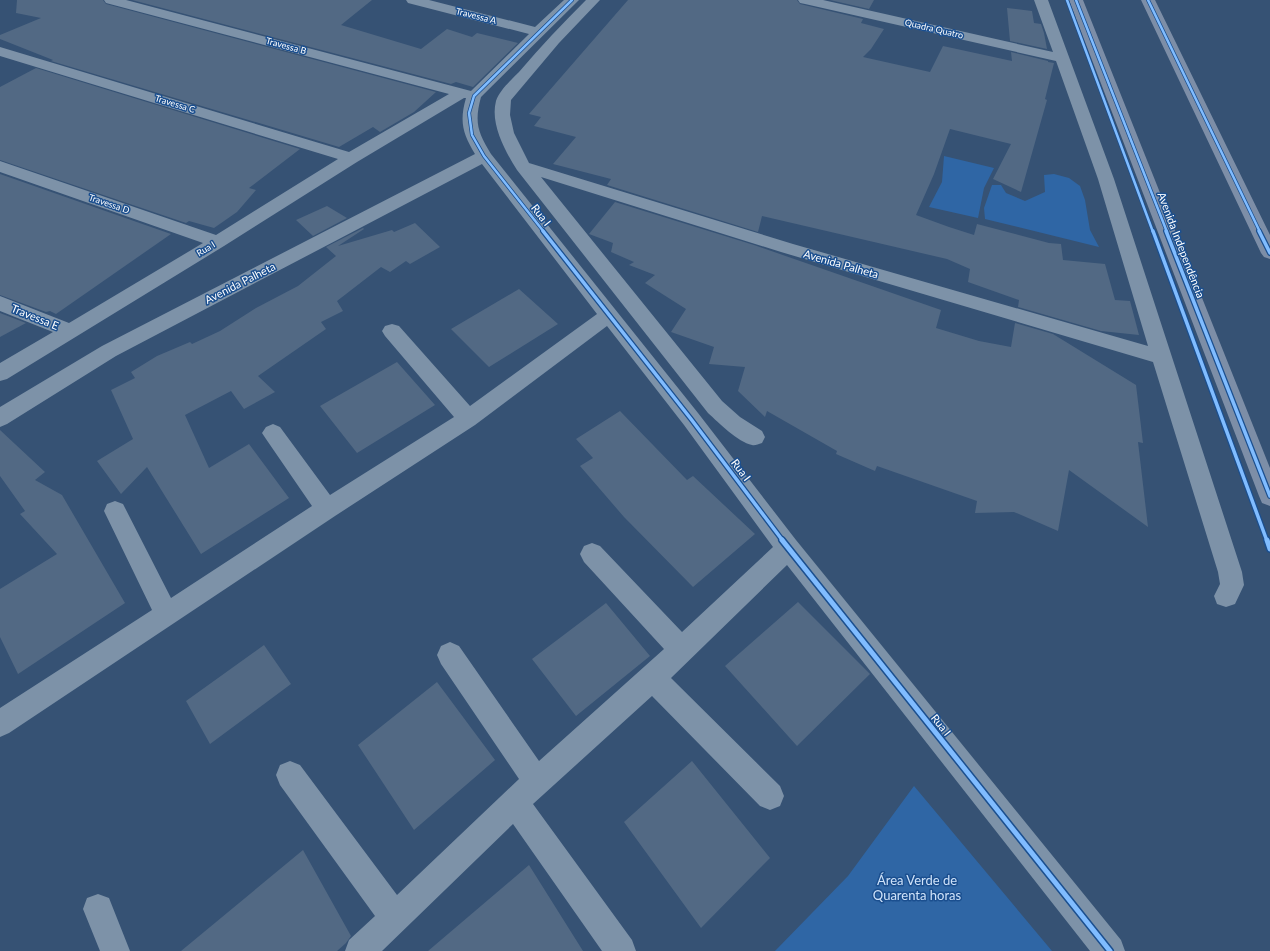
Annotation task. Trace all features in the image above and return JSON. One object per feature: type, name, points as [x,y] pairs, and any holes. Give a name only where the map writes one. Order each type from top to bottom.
[{"type":"main road","name":"Avenida Independência","points":[[1076,0],[1270,496]]},
{"type":"main road","points":[[1148,0],[1270,253]]},
{"type":"street","name":"Travessa B","points":[[111,0],[468,94]]},
{"type":"street","name":"Travessa A","points":[[413,0],[538,32]]},
{"type":"street","name":"Rua I","points":[[0,373],[218,242],[351,158],[468,94],[572,0]]},
{"type":"street","points":[[592,0],[554,40],[514,86],[504,100],[502,115],[506,133],[523,166],[715,407],[733,424],[754,438]]},
{"type":"street","name":"Quadra Quatro","points":[[805,0],[1062,58]]},
{"type":"street","points":[[1041,0],[1106,179],[1230,572],[1232,585],[1226,596]]},
{"type":"street","name":"Travessa C","points":[[0,51],[351,158]]},
{"type":"street","name":"Rua I","points":[[468,94],[472,135],[484,156],[691,419],[788,548],[1110,951]]},
{"type":"street","name":"Avenida Palheta","points":[[0,418],[109,351],[484,156]]},
{"type":"street","name":"Travessa D","points":[[0,166],[218,242]]},
{"type":"street","name":"Avenida Palheta","points":[[523,166],[787,248],[1161,357]]},
{"type":"street","name":"Travessa E","points":[[0,303],[70,331]]},
{"type":"street","points":[[0,724],[327,509],[468,419],[609,315]]},
{"type":"street","points":[[392,331],[468,419]]},
{"type":"street","points":[[274,433],[327,509]]},
{"type":"street","points":[[115,511],[167,615]]},
{"type":"street","points":[[360,951],[537,781],[653,678],[788,548]]},
{"type":"street","points":[[592,554],[682,650]]},
{"type":"street","points":[[450,656],[537,781]]},
{"type":"street","points":[[653,678],[770,796]]},
{"type":"street","points":[[290,775],[395,918]]},
{"type":"street","points":[[515,803],[621,951]]},
{"type":"street","points":[[98,909],[115,951]]},
{"type":"green space","points":[[944,156],[994,168],[984,188],[978,218],[929,207],[942,182]]},
{"type":"green space","points":[[1054,174],[1069,178],[1080,186],[1085,200],[1090,230],[1099,247],[985,219],[984,208],[992,185],[1001,185],[1006,193],[1025,201],[1045,192],[1044,175]]},
{"type":"green space","name":"Área Verde de Quarenta horas","points":[[914,786],[1052,951],[775,951],[848,876]]},
{"type":"building","points":[[17,0],[103,0],[106,4],[436,92],[414,112],[380,132],[373,127],[339,147],[51,61],[53,60],[0,39],[0,35],[41,18],[16,13]]},
{"type":"building","points":[[132,0],[372,0],[341,25],[421,49],[447,29],[472,37],[477,33],[518,43],[473,87],[456,82],[451,84]]},
{"type":"building","points":[[628,0],[797,0],[800,4],[863,19],[861,23],[884,29],[871,49],[863,57],[930,72],[943,46],[1012,61],[1011,52],[1054,63],[1045,99],[1047,100],[1021,192],[993,179],[1011,144],[950,129],[934,174],[916,215],[974,235],[977,224],[1049,243],[1061,244],[1063,260],[1105,264],[1115,300],[1130,301],[1139,335],[1101,331],[1018,307],[1019,300],[968,282],[970,269],[947,259],[762,216],[758,232],[607,185],[611,179],[553,164],[576,137],[534,126],[541,117],[529,114]]},
{"type":"building","points":[[830,0],[874,0],[869,9]]},
{"type":"building","points":[[1007,8],[1032,11],[1034,23],[1041,24],[1047,49],[1010,41]]},
{"type":"building","points":[[36,68],[300,149],[249,188],[256,190],[237,212],[214,228],[189,221],[186,223],[0,160],[0,87]]},
{"type":"building","points":[[0,174],[171,234],[56,314],[50,311],[46,312],[0,295]]},
{"type":"building","points":[[615,202],[754,245],[941,310],[936,328],[979,341],[1011,347],[1015,323],[1053,334],[1136,385],[1143,443],[1138,442],[1148,527],[1069,470],[1058,531],[1014,512],[975,513],[977,501],[877,466],[875,471],[836,454],[837,451],[767,411],[765,417],[738,391],[745,367],[709,364],[714,347],[671,332],[686,309],[645,283],[655,275],[629,265],[634,262],[611,252],[613,243],[589,234]]},
{"type":"building","points":[[327,206],[347,218],[313,236],[296,220]]},
{"type":"building","points":[[415,223],[440,247],[410,264],[406,261],[390,272],[381,267],[337,301],[343,311],[321,322],[326,329],[258,376],[275,392],[244,409],[231,391],[185,415],[209,468],[249,444],[289,498],[201,554],[147,467],[121,494],[97,461],[133,439],[111,390],[135,378],[131,372],[157,356],[190,342],[192,344],[220,331],[256,308],[298,286],[336,256],[326,247],[363,228],[364,229],[338,246],[392,230],[394,232]]},
{"type":"building","points":[[519,289],[558,324],[489,367],[451,329]]},
{"type":"building","points":[[0,313],[26,323],[0,337]]},
{"type":"building","points":[[397,362],[435,405],[357,453],[320,406]]},
{"type":"building","points":[[620,411],[687,480],[693,476],[755,534],[693,587],[624,517],[580,466],[593,458],[576,439]]},
{"type":"building","points":[[0,430],[45,472],[35,480],[62,495],[125,603],[18,674],[0,637],[0,589],[57,554],[20,514],[25,511],[0,476]]},
{"type":"building","points":[[798,602],[870,674],[797,746],[725,666]]},
{"type":"building","points":[[606,603],[650,656],[576,716],[532,659]]},
{"type":"building","points":[[264,645],[291,684],[210,744],[186,701]]},
{"type":"building","points":[[437,682],[495,760],[414,830],[358,745]]},
{"type":"building","points":[[692,761],[770,858],[701,928],[624,822]]},
{"type":"building","points":[[303,850],[351,936],[337,951],[181,951]]},
{"type":"building","points":[[529,865],[583,951],[428,951]]},
{"type":"cycle path","points":[[572,0],[474,96],[469,113],[472,135],[484,156],[691,419],[788,548],[1110,951]]},
{"type":"cycle path","points":[[1067,0],[1270,549]]},
{"type":"cycle path","points":[[1076,0],[1270,496]]},
{"type":"cycle path","points":[[1148,0],[1270,253]]}]
